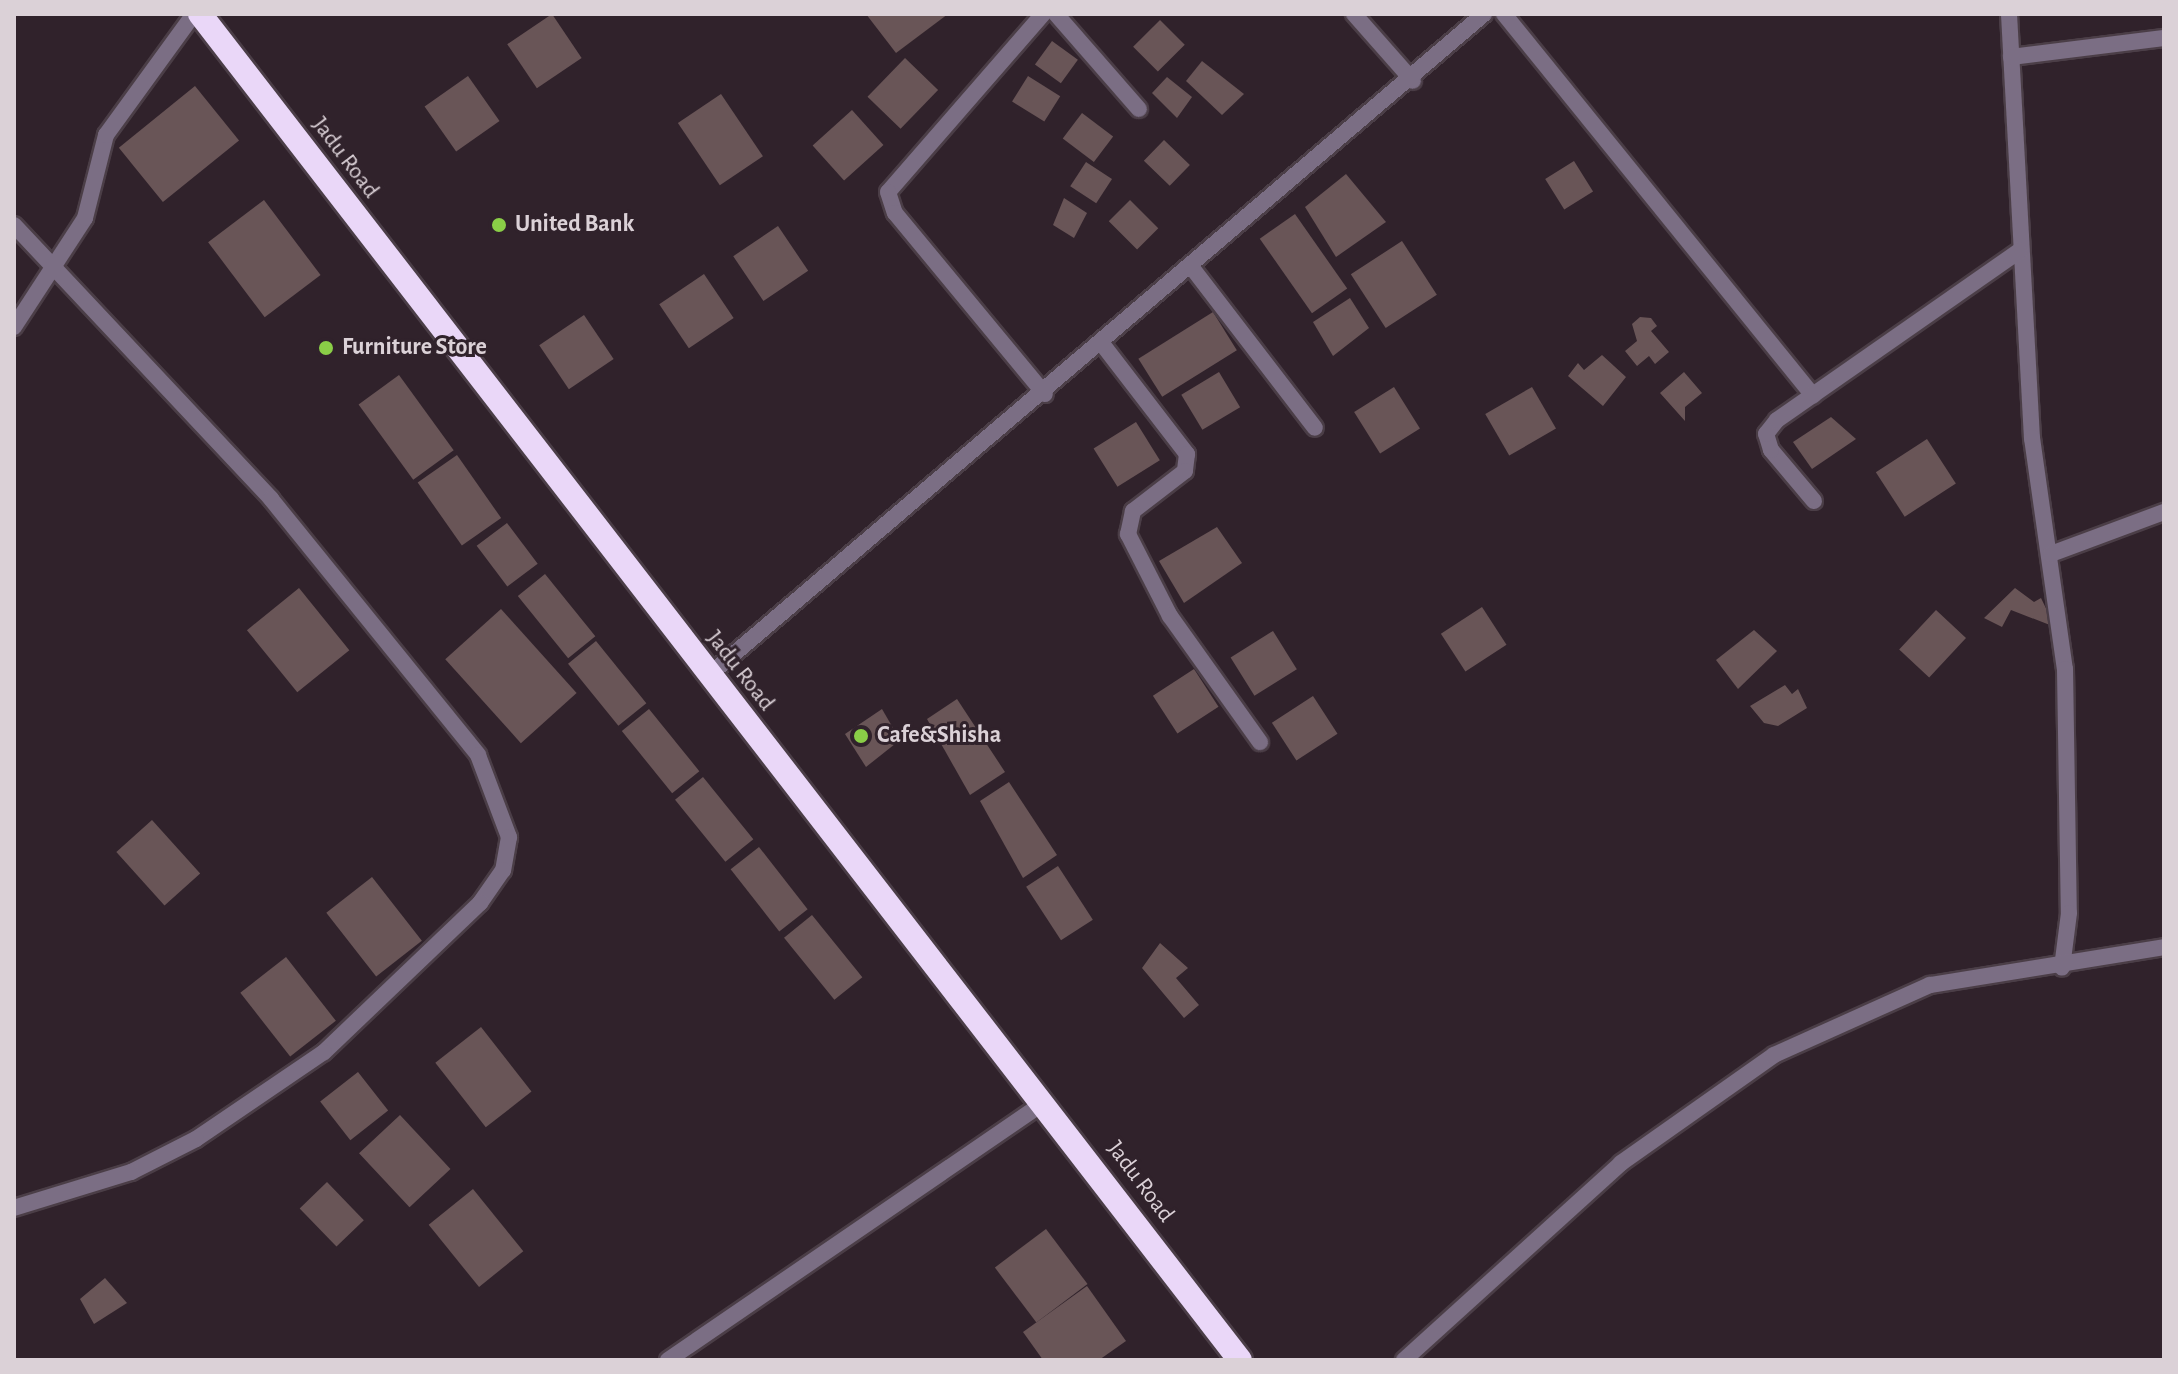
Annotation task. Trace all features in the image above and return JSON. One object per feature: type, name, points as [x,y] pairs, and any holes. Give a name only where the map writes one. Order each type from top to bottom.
[{"type":"highway","name":"Jadu Road","points":[[200,14],[708,676],[1044,1103],[1240,1360]]},
{"type":"street","points":[[14,327],[85,218],[106,135],[194,14]]},
{"type":"street","points":[[1043,14],[888,192],[895,213],[1045,394]]},
{"type":"street","points":[[1056,14],[1139,109]]},
{"type":"street","points":[[1354,14],[1413,81]]},
{"type":"street","points":[[708,676],[1193,269],[1413,81],[1484,14]]},
{"type":"street","points":[[1504,14],[1813,396]]},
{"type":"street","points":[[2009,14],[2019,251],[2032,438],[2051,554],[2065,685],[2069,913],[2062,968]]},
{"type":"street","points":[[2011,57],[2164,38]]},
{"type":"street","points":[[14,225],[56,266],[271,499],[478,755],[504,809],[509,851],[493,888],[457,930],[324,1052],[144,1165],[72,1195],[14,1208]]},
{"type":"street","points":[[1814,501],[1766,434],[1813,396],[2019,251]]},
{"type":"street","points":[[1193,269],[1315,428]]},
{"type":"street","points":[[1103,345],[1187,454],[1185,471],[1133,511],[1128,534],[1170,616],[1260,742]]},
{"type":"street","points":[[2051,554],[2164,512]]},
{"type":"street","points":[[1404,1360],[1621,1163],[1774,1055],[1930,985],[2062,968],[2164,947]]},
{"type":"street","points":[[668,1360],[1044,1103]]},
{"type":"building","points":[[552,14],[582,58],[537,88],[507,44]]},
{"type":"building","points":[[866,14],[948,14],[896,53]]},
{"type":"building","points":[[1160,20],[1185,45],[1158,72],[1133,47]]},
{"type":"building","points":[[1052,41],[1078,60],[1061,83],[1035,64]]},
{"type":"building","points":[[905,58],[938,90],[901,129],[867,97]]},
{"type":"building","points":[[1202,61],[1244,94],[1222,115],[1186,81]]},
{"type":"building","points":[[468,76],[500,121],[456,151],[425,106]]},
{"type":"building","points":[[1028,76],[1060,96],[1044,122],[1012,101]]},
{"type":"building","points":[[1167,77],[1192,97],[1177,118],[1152,93]]},
{"type":"building","points":[[195,86],[239,140],[163,202],[119,148]]},
{"type":"building","points":[[721,94],[763,156],[720,185],[678,123]]},
{"type":"building","points":[[852,110],[883,145],[844,180],[813,145]]},
{"type":"building","points":[[1082,113],[1113,136],[1094,162],[1063,139]]},
{"type":"building","points":[[1164,140],[1190,165],[1170,186],[1144,161]]},
{"type":"building","points":[[1574,161],[1593,192],[1564,210],[1545,179]]},
{"type":"building","points":[[1086,162],[1112,179],[1096,203],[1070,186]]},
{"type":"building","points":[[1346,174],[1386,222],[1336,257],[1305,207]]},
{"type":"building","points":[[1064,198],[1087,213],[1074,238],[1053,225]]},
{"type":"building","points":[[264,200],[321,275],[265,317],[208,242]]},
{"type":"building","points":[[1130,200],[1158,228],[1137,249],[1109,221]]},
{"type":"building","points":[[1295,214],[1347,289],[1312,313],[1260,239]]},
{"type":"building","points":[[778,226],[808,271],[763,301],[733,256]]},
{"type":"building","points":[[1402,241],[1437,295],[1386,328],[1351,274]]},
{"type":"building","points":[[704,274],[734,318],[689,348],[659,304]]},
{"type":"building","points":[[1350,298],[1369,328],[1333,356],[1313,322]]},
{"type":"building","points":[[1213,312],[1237,350],[1162,397],[1138,359]]},
{"type":"building","points":[[584,315],[614,359],[569,389],[539,345]]},
{"type":"building","points":[[1640,317],[1651,318],[1657,326],[1651,331],[1669,352],[1655,364],[1649,356],[1637,366],[1625,351],[1637,341],[1632,324]]},
{"type":"building","points":[[1602,355],[1626,377],[1603,406],[1568,376],[1578,363],[1584,370]]},
{"type":"building","points":[[1219,372],[1240,407],[1202,430],[1181,395]]},
{"type":"building","points":[[1684,372],[1702,393],[1685,407],[1685,421],[1660,393]]},
{"type":"building","points":[[399,375],[454,450],[413,480],[359,404]]},
{"type":"building","points":[[1394,387],[1420,429],[1380,453],[1354,412]]},
{"type":"building","points":[[1532,387],[1556,429],[1509,456],[1485,414]]},
{"type":"building","points":[[1831,417],[1856,439],[1812,469],[1793,442]]},
{"type":"building","points":[[1136,422],[1160,460],[1117,487],[1094,448]]},
{"type":"building","points":[[1927,439],[1956,483],[1905,517],[1876,472]]},
{"type":"building","points":[[457,455],[501,518],[462,546],[418,483]]},
{"type":"building","points":[[507,523],[538,564],[507,587],[477,546]]},
{"type":"building","points":[[1217,527],[1242,563],[1184,603],[1159,561]]},
{"type":"building","points":[[545,574],[595,636],[568,658],[518,596]]},
{"type":"building","points":[[299,588],[349,650],[297,692],[247,630]]},
{"type":"building","points":[[2015,588],[2034,602],[2041,598],[2055,627],[2011,610],[2002,627],[1984,618]]},
{"type":"building","points":[[1482,607],[1507,645],[1465,671],[1441,634]]},
{"type":"building","points":[[501,609],[577,693],[521,743],[445,659]]},
{"type":"building","points":[[1936,610],[1966,638],[1929,677],[1899,649]]},
{"type":"building","points":[[1754,630],[1777,651],[1738,689],[1716,660]]},
{"type":"building","points":[[1273,631],[1297,669],[1254,696],[1231,657]]},
{"type":"building","points":[[596,641],[646,703],[618,726],[568,664]]},
{"type":"building","points":[[1194,669],[1219,707],[1177,733],[1153,696]]},
{"type":"building","points":[[1785,685],[1792,694],[1798,689],[1807,708],[1778,726],[1764,723],[1750,706]]},
{"type":"building","points":[[1313,696],[1338,734],[1296,760],[1272,723]]},
{"type":"building","points":[[957,699],[1005,772],[970,795],[927,719]]},
{"type":"building","points":[[649,709],[699,771],[672,793],[622,731]]},
{"type":"building","points":[[882,709],[900,740],[866,767],[845,734]]},
{"type":"building","points":[[703,777],[753,839],[725,862],[675,800]]},
{"type":"building","points":[[1009,782],[1057,855],[1023,878],[980,801]]},
{"type":"building","points":[[152,820],[200,874],[165,906],[116,852]]},
{"type":"building","points":[[759,847],[808,909],[779,931],[731,869]]},
{"type":"building","points":[[1058,866],[1093,920],[1061,940],[1026,887]]},
{"type":"building","points":[[372,877],[422,941],[376,977],[326,913]]},
{"type":"building","points":[[812,915],[862,977],[834,1000],[784,938]]},
{"type":"building","points":[[1160,943],[1188,968],[1176,978],[1199,1005],[1184,1018],[1142,968]]},
{"type":"building","points":[[286,957],[336,1021],[290,1057],[240,993]]},
{"type":"building","points":[[481,1027],[531,1092],[486,1127],[435,1063]]},
{"type":"building","points":[[358,1072],[388,1111],[350,1140],[320,1102]]},
{"type":"building","points":[[400,1115],[450,1169],[410,1207],[359,1153]]},
{"type":"building","points":[[327,1182],[364,1220],[336,1247],[300,1208]]},
{"type":"building","points":[[473,1189],[523,1251],[479,1287],[429,1225]]},
{"type":"building","points":[[1046,1229],[1088,1284],[1036,1323],[995,1268]]},
{"type":"building","points":[[105,1278],[127,1303],[94,1324],[80,1299]]},
{"type":"building","points":[[1087,1286],[1126,1341],[1099,1360],[1043,1360],[1023,1332]]},
{"type":"place","name":"United Bank","points":[[499,225]]},
{"type":"place","name":"Furniture Store","points":[[326,348]]},
{"type":"place","name":"Cafe&Shisha","points":[[861,736]]}]
